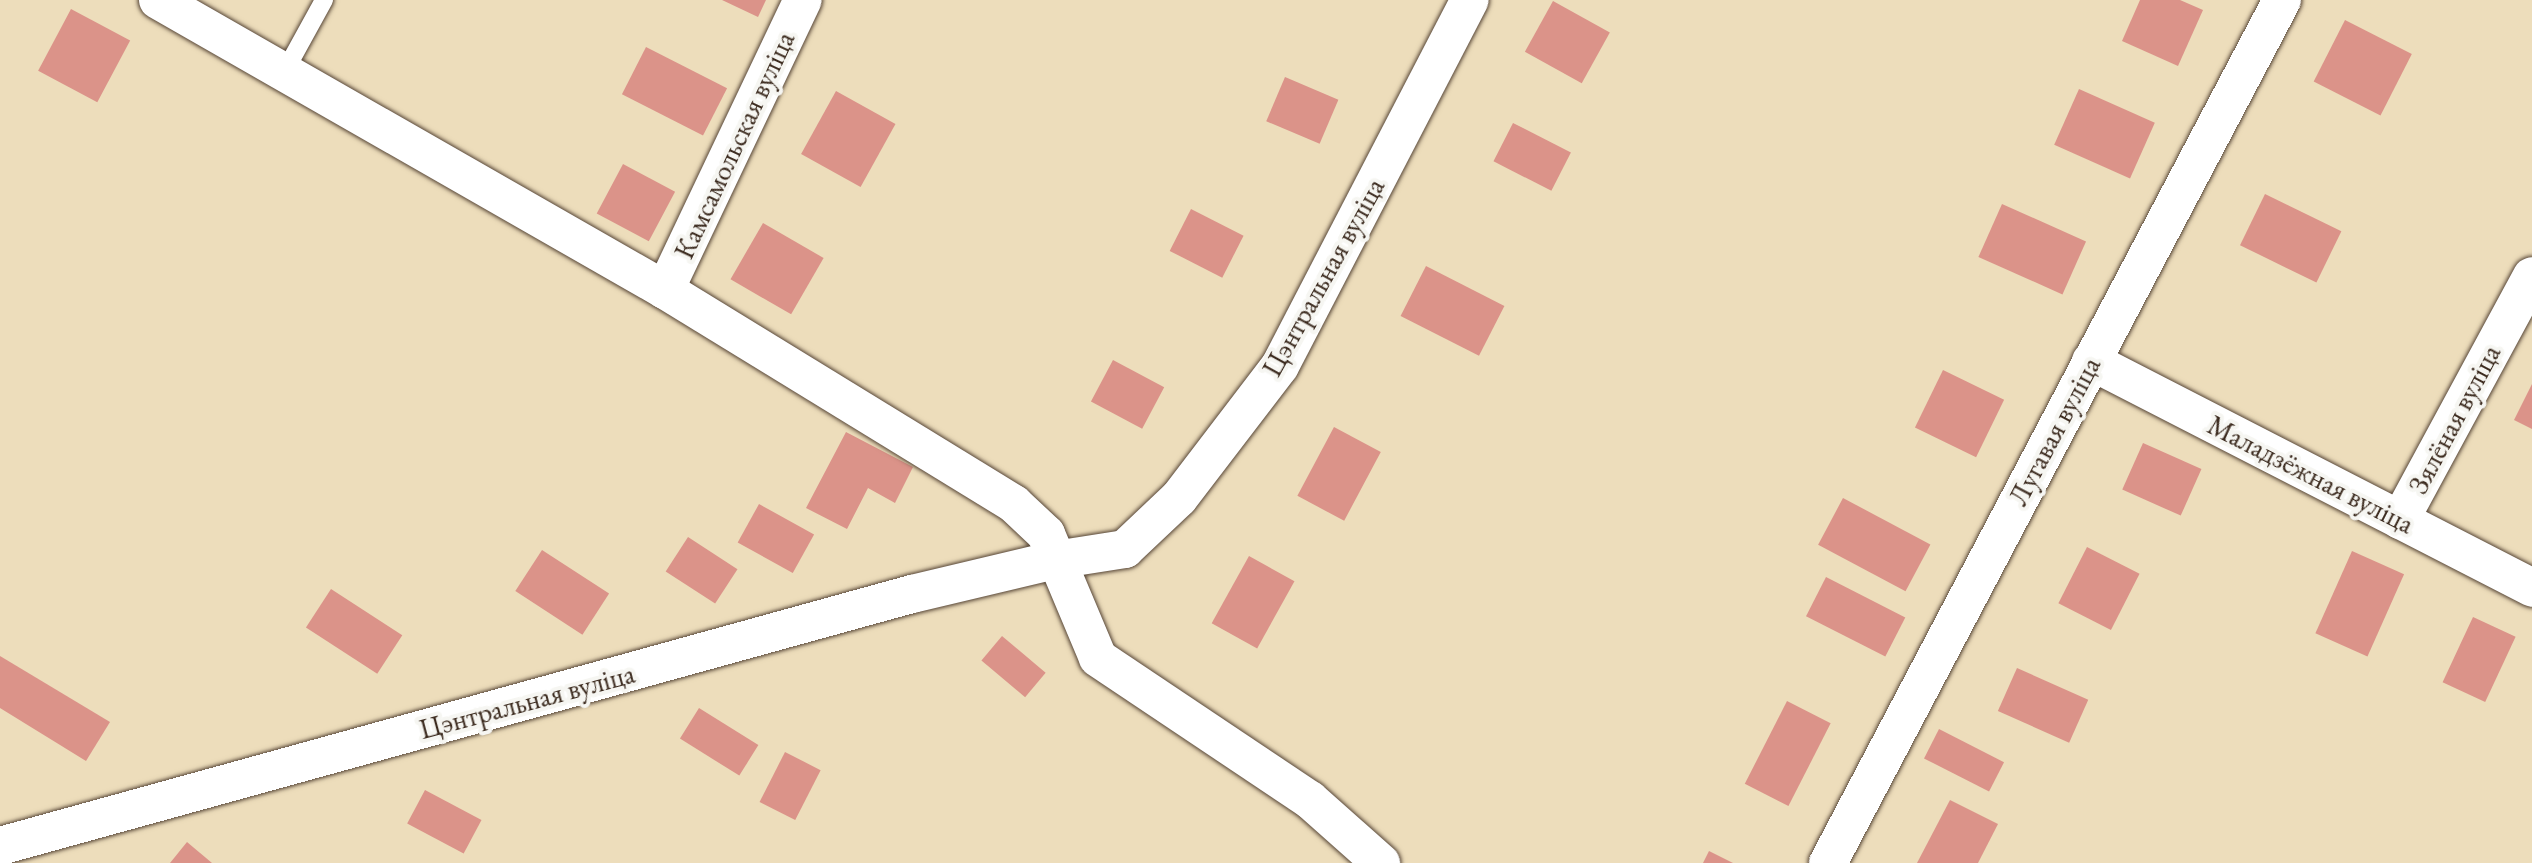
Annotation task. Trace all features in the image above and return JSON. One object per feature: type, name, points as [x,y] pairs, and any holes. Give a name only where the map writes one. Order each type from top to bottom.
[{"type":"street","points":[[158,0],[665,290],[1014,504],[1046,534],[1098,658],[1310,800],[1381,863]]},
{"type":"street","name":"Камсамольская вуліца","points":[[665,290],[803,0]]},
{"type":"street","name":"Цэнтральная вуліца","points":[[0,846],[912,594],[1055,560],[1125,549],[1179,498],[1280,366],[1470,0]]},
{"type":"street","name":"Лугавая вуліца","points":[[1828,863],[2282,0]]},
{"type":"street","name":"Зялёная вуліца","points":[[2400,520],[2532,276]]},
{"type":"street","name":"Маладзёжная вуліца","points":[[2091,361],[2532,588]]},
{"type":"lane","points":[[285,71],[324,0]]},
{"type":"building","points":[[722,0],[766,0],[758,17]]},
{"type":"building","points":[[2140,0],[2180,0],[2203,10],[2178,66],[2122,41]]},
{"type":"building","points":[[1553,1],[1610,33],[1582,83],[1525,52]]},
{"type":"building","points":[[71,9],[130,40],[97,102],[38,71]]},
{"type":"building","points":[[2345,20],[2412,54],[2381,116],[2314,81]]},
{"type":"building","points":[[646,47],[727,88],[703,136],[622,94]]},
{"type":"building","points":[[1285,77],[1338,100],[1320,144],[1266,121]]},
{"type":"building","points":[[2079,89],[2155,123],[2130,178],[2054,145]]},
{"type":"building","points":[[836,91],[895,124],[861,187],[801,154]]},
{"type":"building","points":[[1513,123],[1571,153],[1551,191],[1493,161]]},
{"type":"building","points":[[623,164],[675,192],[649,241],[597,213]]},
{"type":"building","points":[[2265,194],[2341,231],[2316,282],[2240,245]]},
{"type":"building","points":[[2002,204],[2086,241],[2062,294],[1978,257]]},
{"type":"building","points":[[1191,209],[1244,236],[1222,278],[1170,251]]},
{"type":"building","points":[[763,223],[824,258],[791,314],[730,279]]},
{"type":"building","points":[[1426,266],[1504,306],[1479,356],[1401,316]]},
{"type":"building","points":[[1113,360],[1164,387],[1142,429],[1091,401]]},
{"type":"building","points":[[1943,370],[2004,400],[1976,457],[1915,428]]},
{"type":"building","points":[[2532,384],[2532,429],[2514,420]]},
{"type":"building","points":[[1334,427],[1381,452],[1344,521],[1297,496]]},
{"type":"building","points":[[846,432],[913,467],[895,503],[868,488],[847,529],[806,508]]},
{"type":"building","points":[[2143,443],[2201,469],[2181,516],[2122,490]]},
{"type":"building","points":[[1843,498],[1930,544],[1906,591],[1818,545]]},
{"type":"building","points":[[759,504],[814,535],[793,573],[738,542]]},
{"type":"building","points":[[688,537],[737,569],[715,604],[666,571]]},
{"type":"building","points":[[2087,547],[2140,574],[2111,630],[2058,603]]},
{"type":"building","points":[[542,550],[609,594],[582,635],[515,591]]},
{"type":"building","points":[[2352,551],[2404,574],[2367,656],[2315,633]]},
{"type":"building","points":[[1249,556],[1294,581],[1257,649],[1212,623]]},
{"type":"building","points":[[1826,577],[1905,617],[1885,657],[1806,616]]},
{"type":"building","points":[[331,589],[402,635],[377,674],[306,628]]},
{"type":"building","points":[[2473,617],[2516,637],[2485,702],[2443,682]]},
{"type":"building","points":[[1002,636],[1046,673],[1025,697],[981,661]]},
{"type":"building","points":[[0,656],[110,722],[86,761],[0,708]]},
{"type":"building","points":[[2017,668],[2088,700],[2069,743],[1998,711]]},
{"type":"building","points":[[1787,701],[1831,723],[1788,806],[1745,784]]},
{"type":"building","points":[[699,708],[758,745],[739,776],[680,739]]},
{"type":"building","points":[[1939,729],[2004,762],[1989,792],[1924,758]]},
{"type":"building","points":[[785,752],[821,770],[795,820],[760,802]]},
{"type":"building","points":[[425,790],[482,820],[464,854],[407,824]]},
{"type":"building","points":[[1950,800],[1998,824],[1978,863],[1917,863]]},
{"type":"building","points":[[187,842],[212,863],[170,863]]},
{"type":"building","points":[[1709,851],[1733,863],[1703,863]]}]
